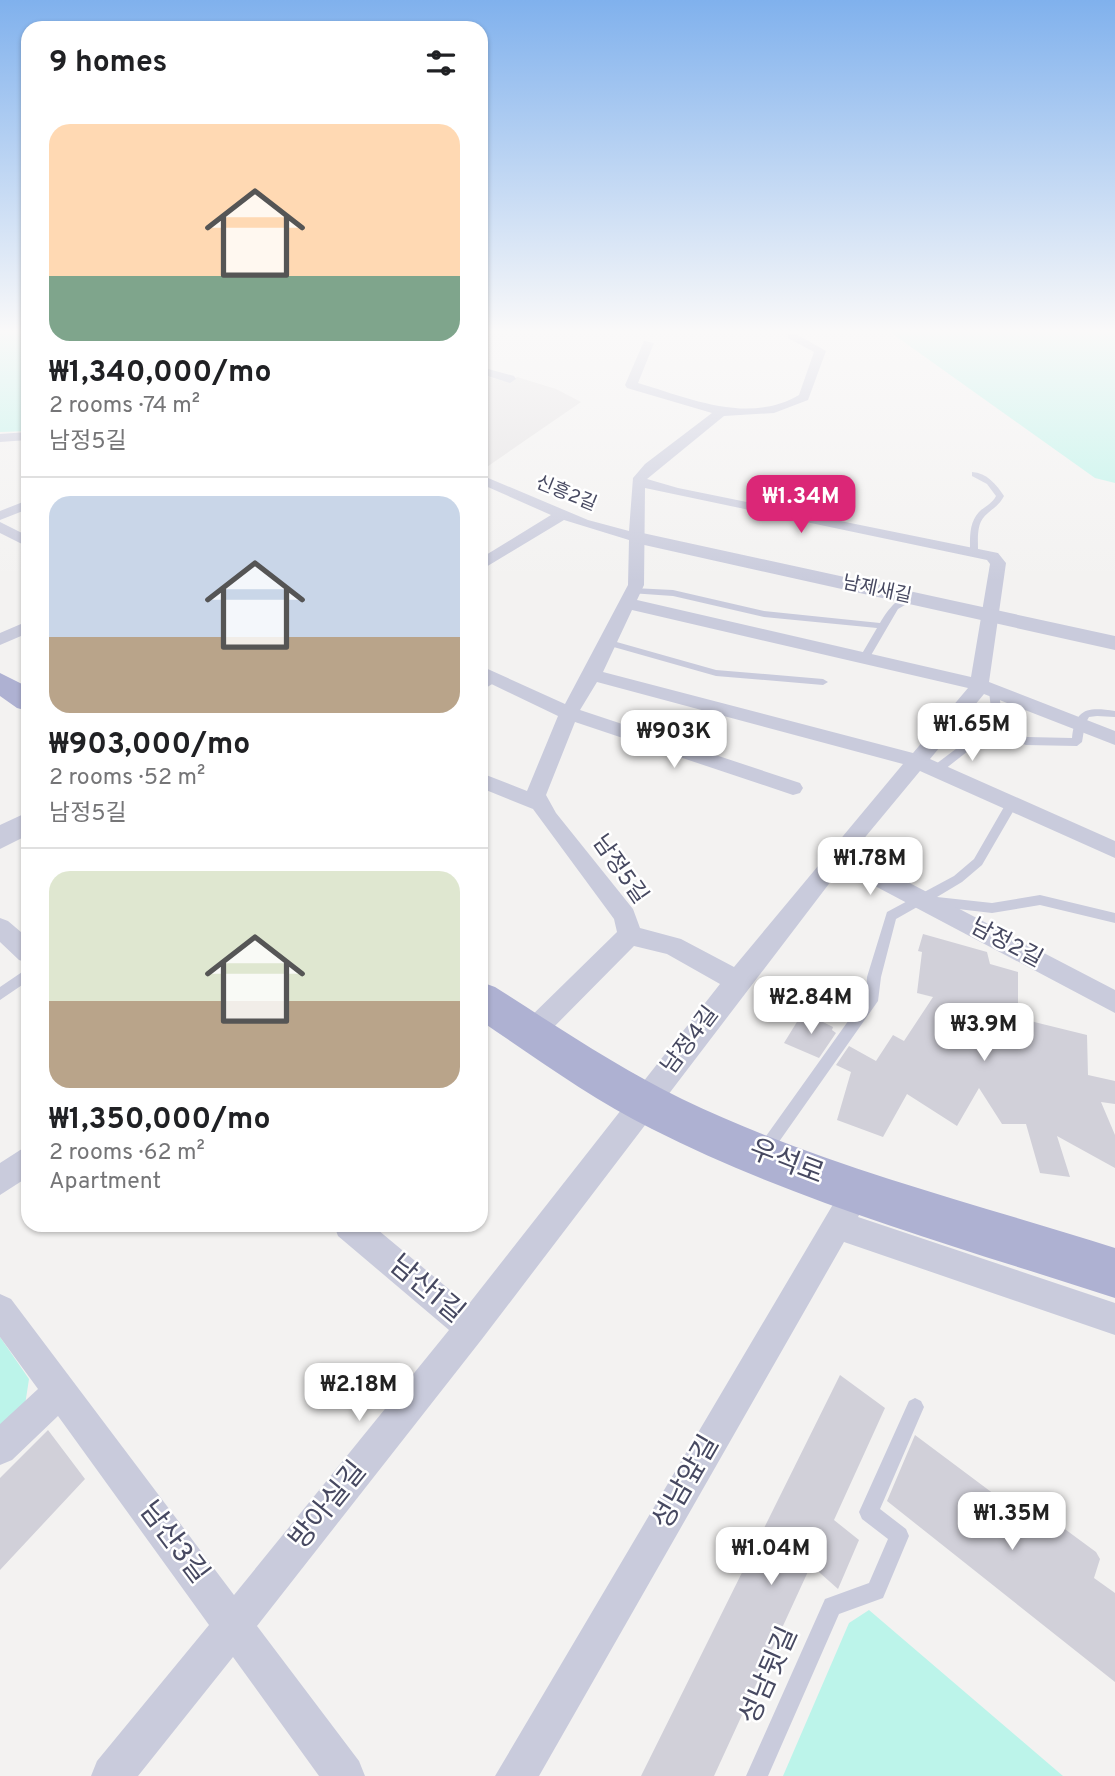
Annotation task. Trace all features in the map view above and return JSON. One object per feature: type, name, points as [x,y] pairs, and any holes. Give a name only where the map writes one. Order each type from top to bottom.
[{"type":"main road","points":[[0,682],[21,697]]},
{"type":"main road","name":"우석로","points":[[488,1004],[646,1102],[693,1126],[761,1154],[848,1207],[1115,1273]]},
{"type":"street","points":[[538,803],[536,795],[569,713],[592,676],[638,577],[638,481],[650,467],[717,415]]},
{"type":"street","points":[[0,438],[21,436]]},
{"type":"street","points":[[638,481],[675,492],[974,551]]},
{"type":"street","name":"신흥2길","points":[[488,483],[605,530],[638,538]]},
{"type":"street","points":[[0,516],[21,507]]},
{"type":"street","points":[[488,561],[563,514]]},
{"type":"street","points":[[0,527],[21,538]]},
{"type":"street","points":[[537,530],[574,527],[605,530]]},
{"type":"street","name":"남제새길","points":[[638,538],[1115,643]]},
{"type":"street","name":"남정4길","points":[[646,1102],[737,981],[840,857],[926,766],[974,696],[986,688],[998,563],[992,556],[974,551]]},
{"type":"street","points":[[629,597],[986,688],[1115,738]]},
{"type":"street","points":[[0,640],[21,630]]},
{"type":"street","points":[[592,676],[698,701],[926,766],[1115,850]]},
{"type":"street","points":[[488,681],[569,713],[793,788]]},
{"type":"street","points":[[488,783],[538,803]]},
{"type":"street","name":"남정5길","points":[[532,1032],[630,935],[625,916],[538,803]]},
{"type":"street","points":[[0,838],[21,826]]},
{"type":"street","points":[[840,857],[922,900]]},
{"type":"street","name":"남정2길","points":[[922,900],[1115,1002]]},
{"type":"street","points":[[0,928],[21,947]]},
{"type":"street","points":[[630,935],[673,946],[737,981]]},
{"type":"street","name":"방아실길","points":[[112,1776],[471,1328],[646,1102]]},
{"type":"street","points":[[0,1181],[21,1164]]},
{"type":"street","points":[[848,1207],[1115,1320]]},
{"type":"street","name":"성남앞길","points":[[516,1776],[848,1207]]},
{"type":"street","name":"남산1길","points":[[357,1232],[471,1328]]},
{"type":"street","name":"남산3길","points":[[0,1310],[344,1776]]},
{"type":"street","points":[[0,1448],[60,1391]]},
{"type":"lane","points":[[974,551],[973,535],[980,515],[998,501],[1000,496],[990,482],[975,474]]},
{"type":"lane","points":[[629,597],[673,593],[764,614],[882,625]]},
{"type":"lane","points":[[865,657],[894,607],[913,598]]},
{"type":"lane","points":[[606,642],[716,673],[823,682]]},
{"type":"lane","points":[[926,766],[989,729],[997,718],[986,688]]},
{"type":"lane","points":[[989,729],[1026,741],[1077,742],[1078,724],[1089,712],[1115,713]]},
{"type":"lane","points":[[761,1154],[873,997],[874,977],[891,916],[958,879],[978,862],[1012,803]]},
{"type":"lane","name":"남정2길","points":[[922,900],[992,908],[1040,900],[1115,918]]},
{"type":"lane","points":[[0,993],[21,979]]},
{"type":"lane","name":"성남뒷길","points":[[757,1776],[832,1606],[876,1591],[900,1536],[869,1512],[915,1407]]},
{"type":"shaded area","points":[[488,415],[562,415],[488,466]]},
{"type":"green space","points":[[0,415],[21,415],[21,431],[0,432]]},
{"type":"green space","points":[[1006,415],[1115,415],[1115,483],[1095,478]]},
{"type":"green space","points":[[0,1337],[29,1379],[25,1405],[0,1428]]},
{"type":"green space","points":[[869,1610],[1063,1776],[783,1776],[849,1623]]},
{"type":"building","points":[[923,934],[987,952],[990,964],[1018,972],[1018,1018],[1087,1035],[1088,1075],[1115,1081],[1115,1104],[1101,1102],[1115,1135],[1115,1168],[1057,1136],[1070,1177],[1040,1173],[1026,1124],[1002,1124],[979,1088],[957,1126],[907,1094],[883,1137],[837,1120],[851,1072],[836,1065],[849,1046],[876,1061],[893,1035],[904,1041],[933,997],[917,993],[922,952],[918,951]]},
{"type":"building","points":[[803,1012],[833,1027],[832,1030],[836,1033],[819,1058],[784,1043]]},
{"type":"building","points":[[840,1375],[885,1408],[834,1520],[859,1540],[838,1589],[811,1565],[714,1776],[641,1776]]},
{"type":"building","points":[[48,1430],[85,1479],[0,1570],[0,1478]]},
{"type":"building","points":[[915,1435],[1038,1527],[1043,1513],[1096,1552],[1100,1559],[1094,1578],[1115,1593],[1115,1682],[887,1501]]}]
